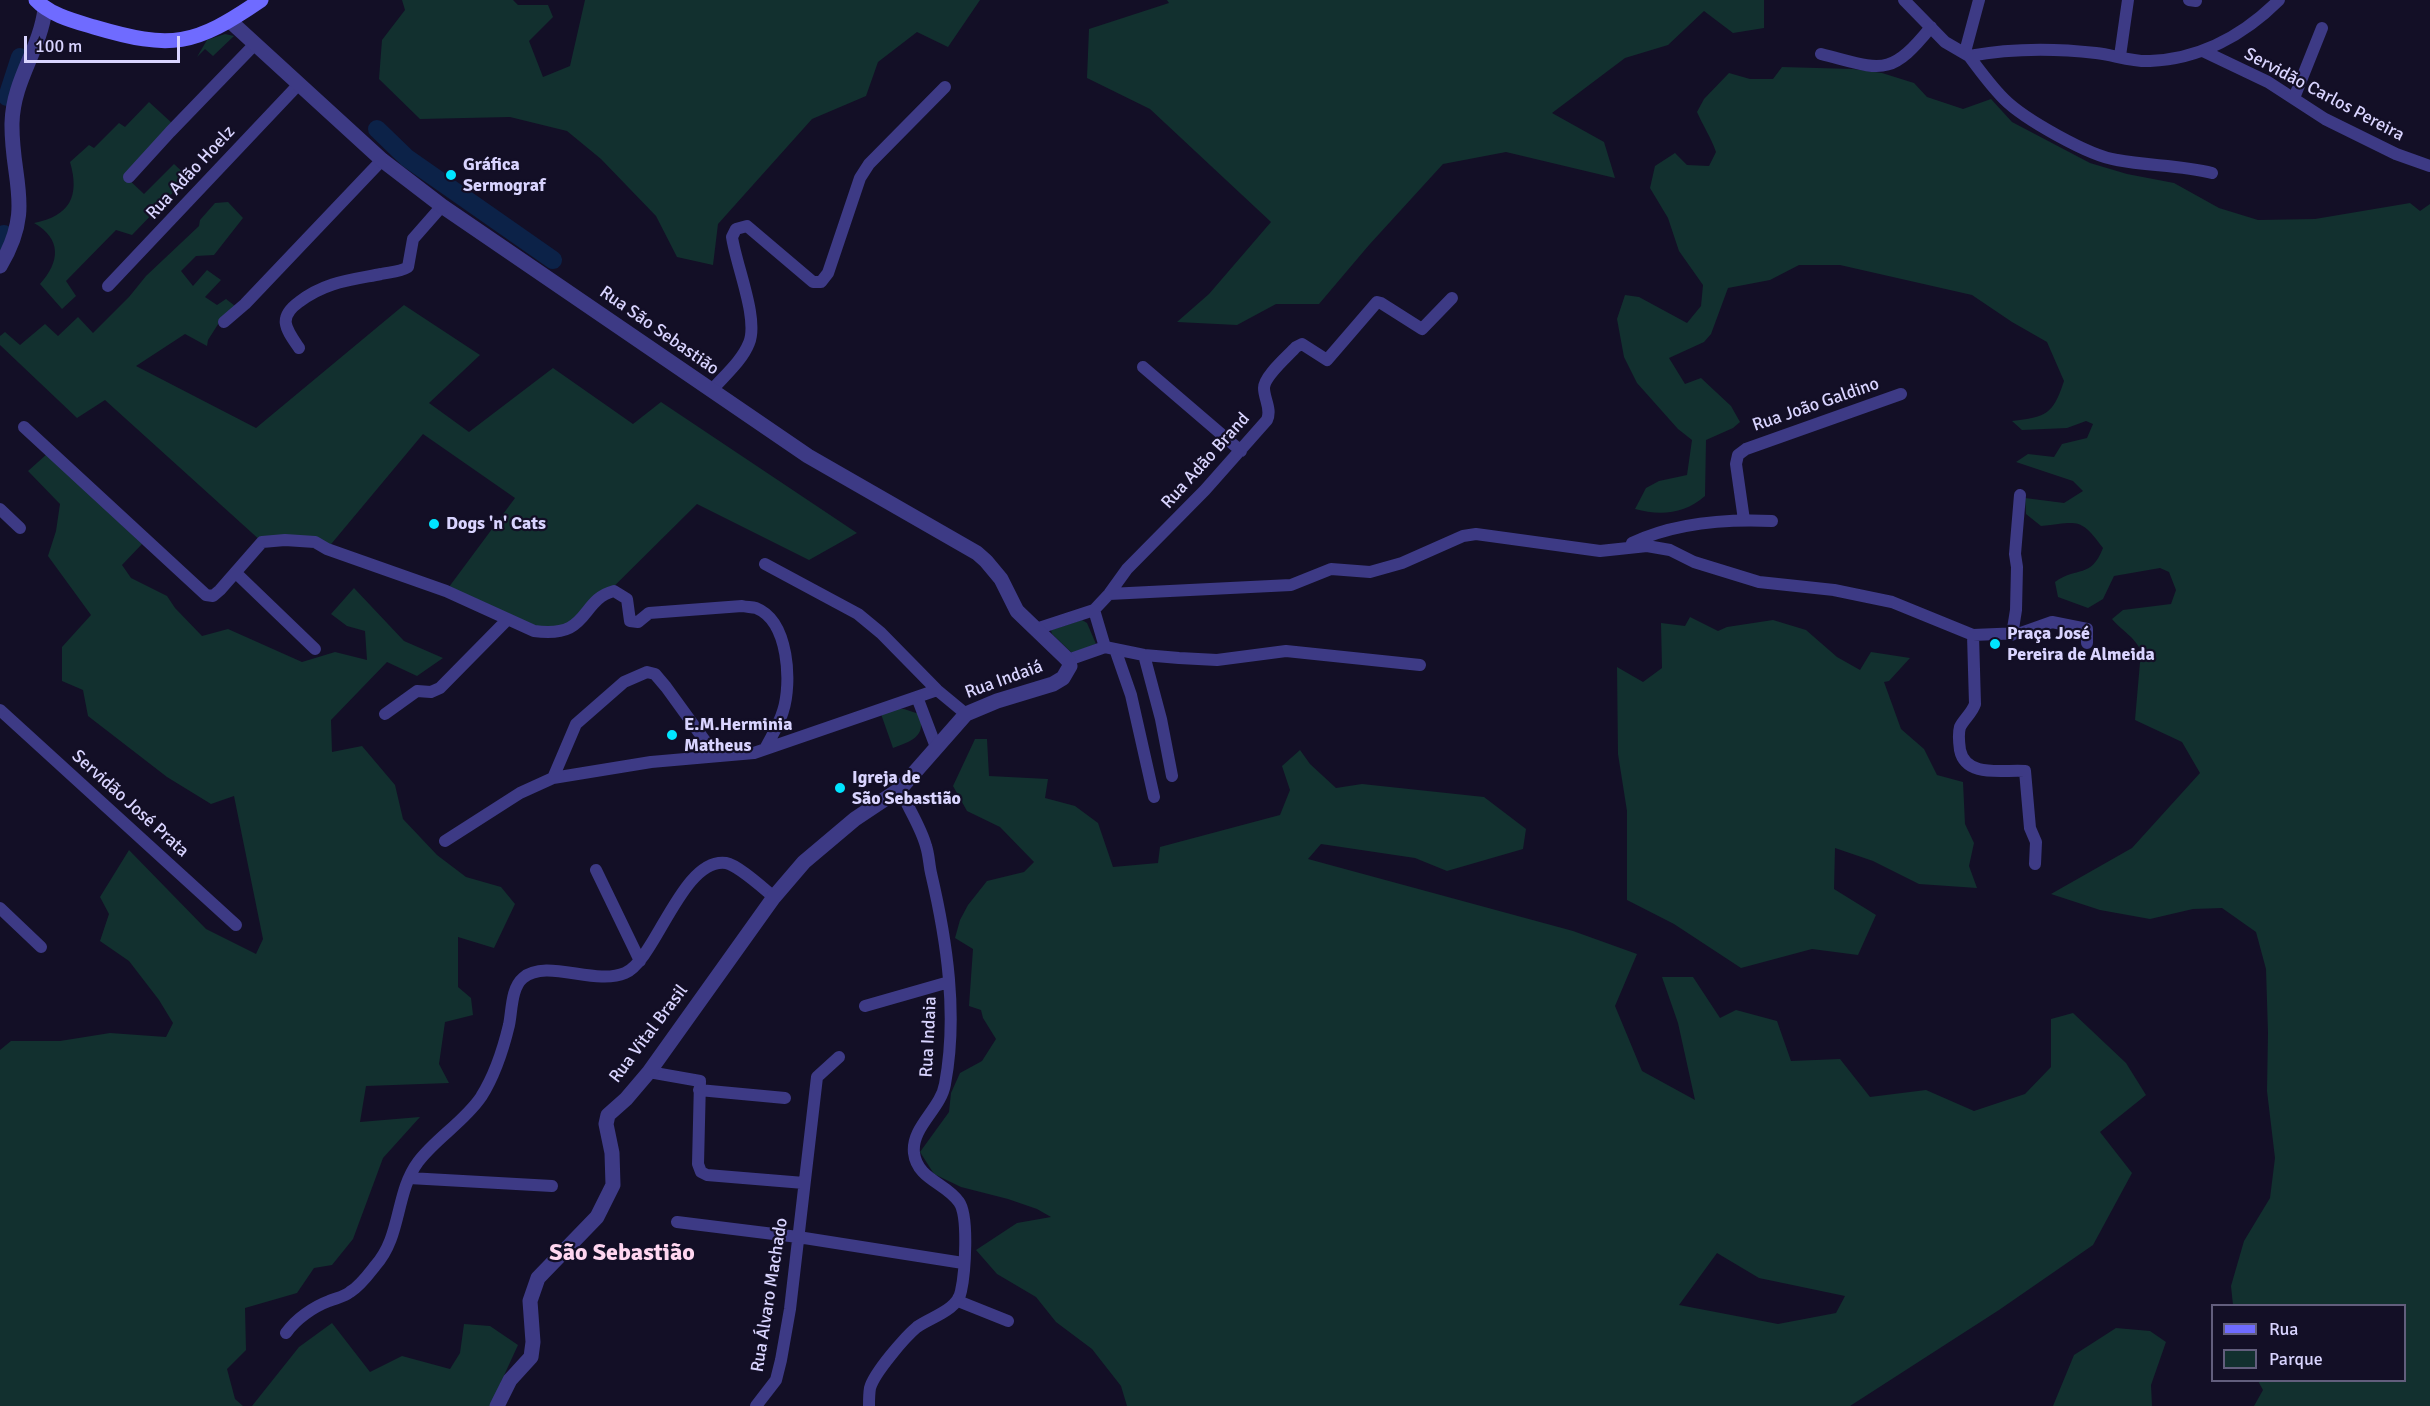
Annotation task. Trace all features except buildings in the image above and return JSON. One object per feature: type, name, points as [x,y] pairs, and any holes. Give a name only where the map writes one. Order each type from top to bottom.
[{"type":"main road","points":[[40,5],[135,39],[176,41],[195,37],[230,21],[261,0]]},
{"type":"street","points":[[1904,0],[1950,46],[1967,54],[2014,108],[2081,148],[2097,156],[2117,160],[2212,173]]},
{"type":"street","points":[[1967,54],[1979,0]]},
{"type":"street","points":[[2120,56],[2128,0]]},
{"type":"street","points":[[1967,54],[2019,49],[2066,50],[2147,61],[2203,51],[2250,25],[2279,0]]},
{"type":"street","points":[[1,263],[12,242],[20,209],[12,123],[21,75],[43,27],[40,5]]},
{"type":"street","name":"Rua São Sebastião","points":[[230,21],[382,160],[442,206],[572,292],[711,391],[808,456],[977,553],[1001,579],[1017,611],[1068,660]]},
{"type":"street","points":[[1821,54],[1864,65],[1886,66],[1899,61],[1912,51],[1931,27]]},
{"type":"street","points":[[2294,98],[2322,28]]},
{"type":"street","points":[[129,177],[255,44]]},
{"type":"street","name":"Servidão Carlos Pereira","points":[[2203,51],[2268,82],[2325,120],[2396,154],[2430,166]]},
{"type":"street","name":"Rua Adão Hoelz","points":[[108,286],[300,84]]},
{"type":"street","points":[[711,391],[741,357],[750,341],[751,314],[732,237],[736,230],[747,226],[813,282],[821,282],[828,273],[856,186],[864,170],[945,87]]},
{"type":"street","points":[[224,322],[245,304],[382,160]]},
{"type":"street","points":[[299,348],[285,323],[286,315],[292,307],[314,290],[327,284],[408,267],[412,239],[442,206]]},
{"type":"street","name":"Rua Adão Brand","points":[[1094,610],[1127,569],[1256,435],[1270,415],[1264,391],[1266,380],[1296,347],[1302,344],[1308,346],[1327,360],[1377,302],[1422,329],[1452,298]]},
{"type":"street","points":[[1143,367],[1241,451]]},
{"type":"street","name":"Rua João Galdino","points":[[1744,520],[1736,464],[1738,455],[1746,449],[1901,394]]},
{"type":"street","points":[[24,427],[202,594],[213,596],[262,542],[277,540],[315,542],[327,549],[446,591],[534,631],[562,632],[572,627],[605,594],[614,591],[627,599],[630,621],[638,622],[650,613],[742,606],[755,608],[772,622],[782,639],[786,657],[787,691],[783,710],[765,749]]},
{"type":"street","points":[[2012,635],[2016,610],[2015,554],[2019,495]]},
{"type":"street","points":[[0,509],[20,528]]},
{"type":"street","points":[[1618,549],[1635,541],[1676,529],[1744,520],[1772,521]]},
{"type":"street","points":[[1109,594],[1291,585],[1331,569],[1370,572],[1393,566],[1463,536],[1476,534],[1600,551],[1647,546],[1670,550],[1694,562],[1759,582],[1834,590],[1892,602],[1973,635],[2012,635],[2052,621],[2087,629],[2087,643]]},
{"type":"street","points":[[765,564],[858,614],[881,633],[937,690],[966,714]]},
{"type":"street","points":[[236,573],[315,649]]},
{"type":"street","points":[[1036,628],[1094,610],[1131,695],[1154,797]]},
{"type":"street","points":[[386,714],[417,692],[431,692],[440,687],[507,620]]},
{"type":"street","points":[[1973,635],[1975,704],[1959,730],[1961,753],[1970,765],[1980,769],[2025,771],[2030,828],[2036,842],[2035,864]]},
{"type":"street","points":[[1068,660],[1110,648],[1144,655],[1217,660],[1286,651],[1324,657],[1420,665]]},
{"type":"street","points":[[1144,655],[1161,719],[1172,776]]},
{"type":"street","name":"Rua Indaiá","points":[[900,789],[966,714],[997,701],[1053,684],[1063,678],[1068,671],[1068,660]]},
{"type":"street","points":[[553,778],[576,724],[624,682],[647,672],[655,674],[666,687],[716,756]]},
{"type":"street","points":[[445,841],[532,786],[553,778],[651,762],[742,754],[765,749],[937,690]]},
{"type":"street","points":[[917,697],[936,747]]},
{"type":"street","name":"Servidão José Prata","points":[[0,710],[236,925]]},
{"type":"street","name":"Rua Vital Brasil","points":[[497,1406],[510,1380],[531,1357],[533,1342],[530,1301],[538,1278],[597,1217],[613,1185],[612,1153],[606,1124],[608,1115],[626,1099],[649,1072],[774,897],[804,862],[855,819],[900,789]]},
{"type":"street","name":"Rua Indaia","points":[[900,789],[926,845],[940,914],[949,982],[950,1041],[946,1084],[941,1100],[917,1135],[914,1152],[919,1168],[960,1202],[964,1216],[961,1292],[958,1301]]},
{"type":"street","points":[[286,1333],[293,1323],[319,1305],[351,1292],[378,1264],[392,1240],[409,1178],[418,1162],[481,1097],[496,1068],[509,1026],[516,988],[521,979],[541,970],[589,976],[617,975],[634,968],[686,888],[697,876],[718,864],[732,865],[774,897]]},
{"type":"street","points":[[596,870],[640,961]]},
{"type":"street","points":[[0,908],[41,947]]},
{"type":"street","points":[[865,1006],[949,982]]},
{"type":"street","name":"Rua Álvaro Machado","points":[[756,1406],[776,1380],[790,1309],[817,1077],[840,1057]]},
{"type":"street","points":[[649,1072],[700,1086],[785,1098]]},
{"type":"street","points":[[700,1086],[698,1164],[701,1172],[707,1175],[804,1183]]},
{"type":"street","points":[[409,1178],[552,1186]]},
{"type":"street","points":[[677,1222],[798,1237],[963,1263]]},
{"type":"street","points":[[869,1406],[870,1387],[875,1377],[911,1333],[958,1301],[1008,1321]]},
{"type":"green space","points":[[402,0],[513,0],[518,5],[548,5],[553,17],[529,41],[543,77],[570,66],[585,0],[980,0],[948,47],[917,32],[878,62],[866,96],[812,119],[718,224],[713,265],[677,257],[656,216],[601,159],[567,131],[510,117],[420,119],[379,79],[382,40],[405,10]]},
{"type":"green space","points":[[1167,0],[1764,0],[1764,28],[1733,33],[1704,11],[1668,45],[1625,58],[1552,113],[1604,142],[1615,178],[1506,152],[1443,164],[1319,304],[1276,304],[1237,325],[1177,322],[1209,294],[1271,222],[1150,109],[1087,78],[1089,29],[1169,3]]},
{"type":"green space","points":[[225,34],[234,36],[213,56],[205,49],[197,57],[207,40]]},
{"type":"green space","points":[[1782,67],[1853,69],[1882,73],[1914,83],[1927,97],[1963,109],[1991,99],[2012,122],[2090,163],[2127,174],[2174,183],[2219,208],[2258,220],[2315,219],[2410,203],[2420,211],[2430,204],[2430,1406],[2254,1406],[2263,1390],[2259,1382],[2406,1382],[2406,1304],[2233,1304],[2231,1286],[2244,1241],[2270,1198],[2275,1158],[2267,1091],[2266,969],[2256,932],[2222,908],[2193,909],[2150,919],[2100,910],[2051,894],[2132,848],[2200,773],[2182,742],[2135,720],[2141,651],[2112,619],[2123,610],[2171,604],[2176,590],[2169,572],[2160,568],[2114,576],[2103,599],[2088,608],[2058,597],[2055,582],[2094,564],[2103,548],[2083,526],[2071,523],[2041,526],[2026,514],[2025,498],[2064,503],[2083,491],[2073,481],[2016,462],[2028,454],[2054,457],[2062,444],[2087,438],[2093,424],[2086,421],[2067,428],[2022,430],[2012,421],[2033,418],[2047,412],[2052,408],[2060,392],[2064,381],[2047,342],[1972,295],[1840,265],[1799,265],[1770,280],[1728,288],[1711,334],[1704,342],[1669,358],[1685,384],[1701,378],[1731,406],[1740,422],[1733,428],[1706,440],[1705,496],[1689,507],[1672,512],[1635,509],[1646,488],[1659,481],[1687,475],[1692,440],[1678,429],[1637,383],[1624,357],[1617,319],[1625,295],[1639,297],[1687,323],[1701,306],[1703,285],[1679,251],[1668,218],[1650,188],[1655,166],[1675,153],[1687,165],[1709,166],[1716,152],[1697,112],[1704,99],[1729,73],[1750,79],[1773,79]]},
{"type":"green space","points":[[149,102],[173,124],[127,178],[144,194],[174,164],[188,177],[132,235],[116,230],[66,281],[76,296],[62,309],[40,284],[47,276],[55,251],[50,236],[34,223],[56,215],[69,203],[74,185],[70,162],[89,145],[94,148],[119,123],[125,127]]},
{"type":"green space","points":[[228,202],[243,218],[214,255],[196,256],[181,271],[193,286],[207,270],[221,280],[205,297],[217,305],[226,299],[239,309],[222,318],[208,340],[207,346],[185,334],[136,366],[256,428],[404,305],[480,355],[429,403],[469,432],[553,368],[633,424],[661,402],[857,533],[809,560],[697,504],[584,616],[549,633],[446,591],[515,498],[423,434],[327,549],[262,542],[105,400],[77,418],[0,345],[0,336],[5,332],[20,345],[45,324],[58,336],[78,317],[93,333],[129,297],[146,276],[199,226],[200,220],[215,203]]},
{"type":"green space","points":[[47,454],[142,544],[122,565],[131,578],[167,596],[175,608],[202,636],[228,629],[302,662],[335,652],[367,660],[365,631],[347,626],[331,614],[354,588],[404,641],[443,658],[417,676],[387,662],[331,720],[332,752],[362,746],[395,785],[403,819],[437,855],[466,877],[501,887],[515,904],[494,948],[458,937],[458,987],[471,998],[473,1015],[445,1022],[439,1064],[449,1083],[366,1086],[360,1122],[420,1117],[383,1158],[353,1239],[332,1265],[314,1268],[297,1293],[245,1308],[246,1350],[227,1369],[235,1399],[243,1406],[0,1406],[0,1050],[11,1041],[60,1041],[110,1033],[166,1037],[173,1023],[159,1000],[129,961],[100,941],[109,914],[100,897],[129,850],[206,929],[256,954],[263,939],[234,796],[211,804],[167,777],[88,716],[83,690],[62,681],[62,647],[91,615],[48,556],[56,531],[60,504],[28,471]]},
{"type":"green space","points":[[1690,617],[1718,631],[1727,627],[1773,620],[1806,630],[1837,657],[1860,670],[1871,652],[1910,658],[1889,681],[1884,682],[1901,729],[1924,749],[1937,775],[1963,782],[1965,824],[1974,843],[1969,866],[1977,888],[1919,884],[1873,861],[1835,848],[1834,889],[1876,915],[1858,955],[1812,949],[1741,968],[1674,924],[1627,900],[1627,811],[1618,754],[1617,667],[1643,682],[1662,668],[1661,623],[1685,626]]},
{"type":"green space","points":[[1082,620],[1087,623],[1096,644],[1073,653],[1052,634],[1051,630]]},
{"type":"green space","points":[[896,709],[919,714],[921,728],[916,737],[893,748],[881,714]]},
{"type":"green space","points":[[975,739],[987,739],[989,776],[1048,779],[1045,798],[1075,806],[1098,823],[1113,867],[1158,863],[1160,847],[1280,815],[1290,790],[1282,766],[1300,750],[1310,764],[1336,788],[1362,784],[1484,797],[1526,829],[1523,849],[1447,871],[1415,858],[1321,844],[1308,859],[1573,931],[1637,954],[1615,1006],[1642,1071],[1695,1100],[1678,1023],[1662,977],[1693,977],[1720,1018],[1736,1010],[1777,1021],[1791,1061],[1840,1059],[1870,1097],[1926,1090],[1974,1111],[2025,1094],[2051,1067],[2051,1019],[2073,1013],[2126,1063],[2146,1095],[2100,1132],[2132,1173],[2093,1245],[1999,1310],[1850,1406],[1127,1406],[1121,1386],[1092,1349],[1056,1322],[1036,1297],[997,1274],[976,1250],[1017,1223],[1051,1217],[1037,1209],[1008,1199],[961,1187],[934,1174],[920,1152],[949,1112],[951,1093],[960,1073],[982,1061],[996,1039],[983,1018],[981,1010],[969,1006],[973,949],[955,938],[960,920],[968,905],[987,881],[1024,872],[1034,862],[1000,827],[967,811],[953,786]],"holes":[[[1717,1253],[1759,1278],[1845,1296],[1836,1313],[1778,1324],[1679,1305]]]},
{"type":"green space","points":[[332,1323],[370,1372],[402,1356],[450,1369],[460,1353],[464,1324],[490,1326],[518,1345],[490,1406],[252,1406],[299,1347]]},
{"type":"green space","points":[[2116,1328],[2150,1331],[2166,1342],[2151,1385],[2152,1406],[2053,1406],[2074,1355]]},
{"type":"waterway","points":[[7,97],[20,57]]},
{"type":"waterway","points":[[377,129],[407,158],[553,260]]},
{"type":"waterway","points":[[0,245],[4,234]]},
{"type":"place","name":"Gráfica Sermograf","points":[[451,175]]},
{"type":"place","name":"Dogs 'n' Cats","points":[[434,524]]},
{"type":"place","name":"Praça José Pereira de Almeida","points":[[1995,644]]},
{"type":"place","name":"E.M.Herminia Matheus","points":[[672,735]]},
{"type":"place","name":"Igreja de São Sebastião","points":[[840,788]]},
{"type":"district","name":"São Sebastião","points":[[622,1254]]}]
